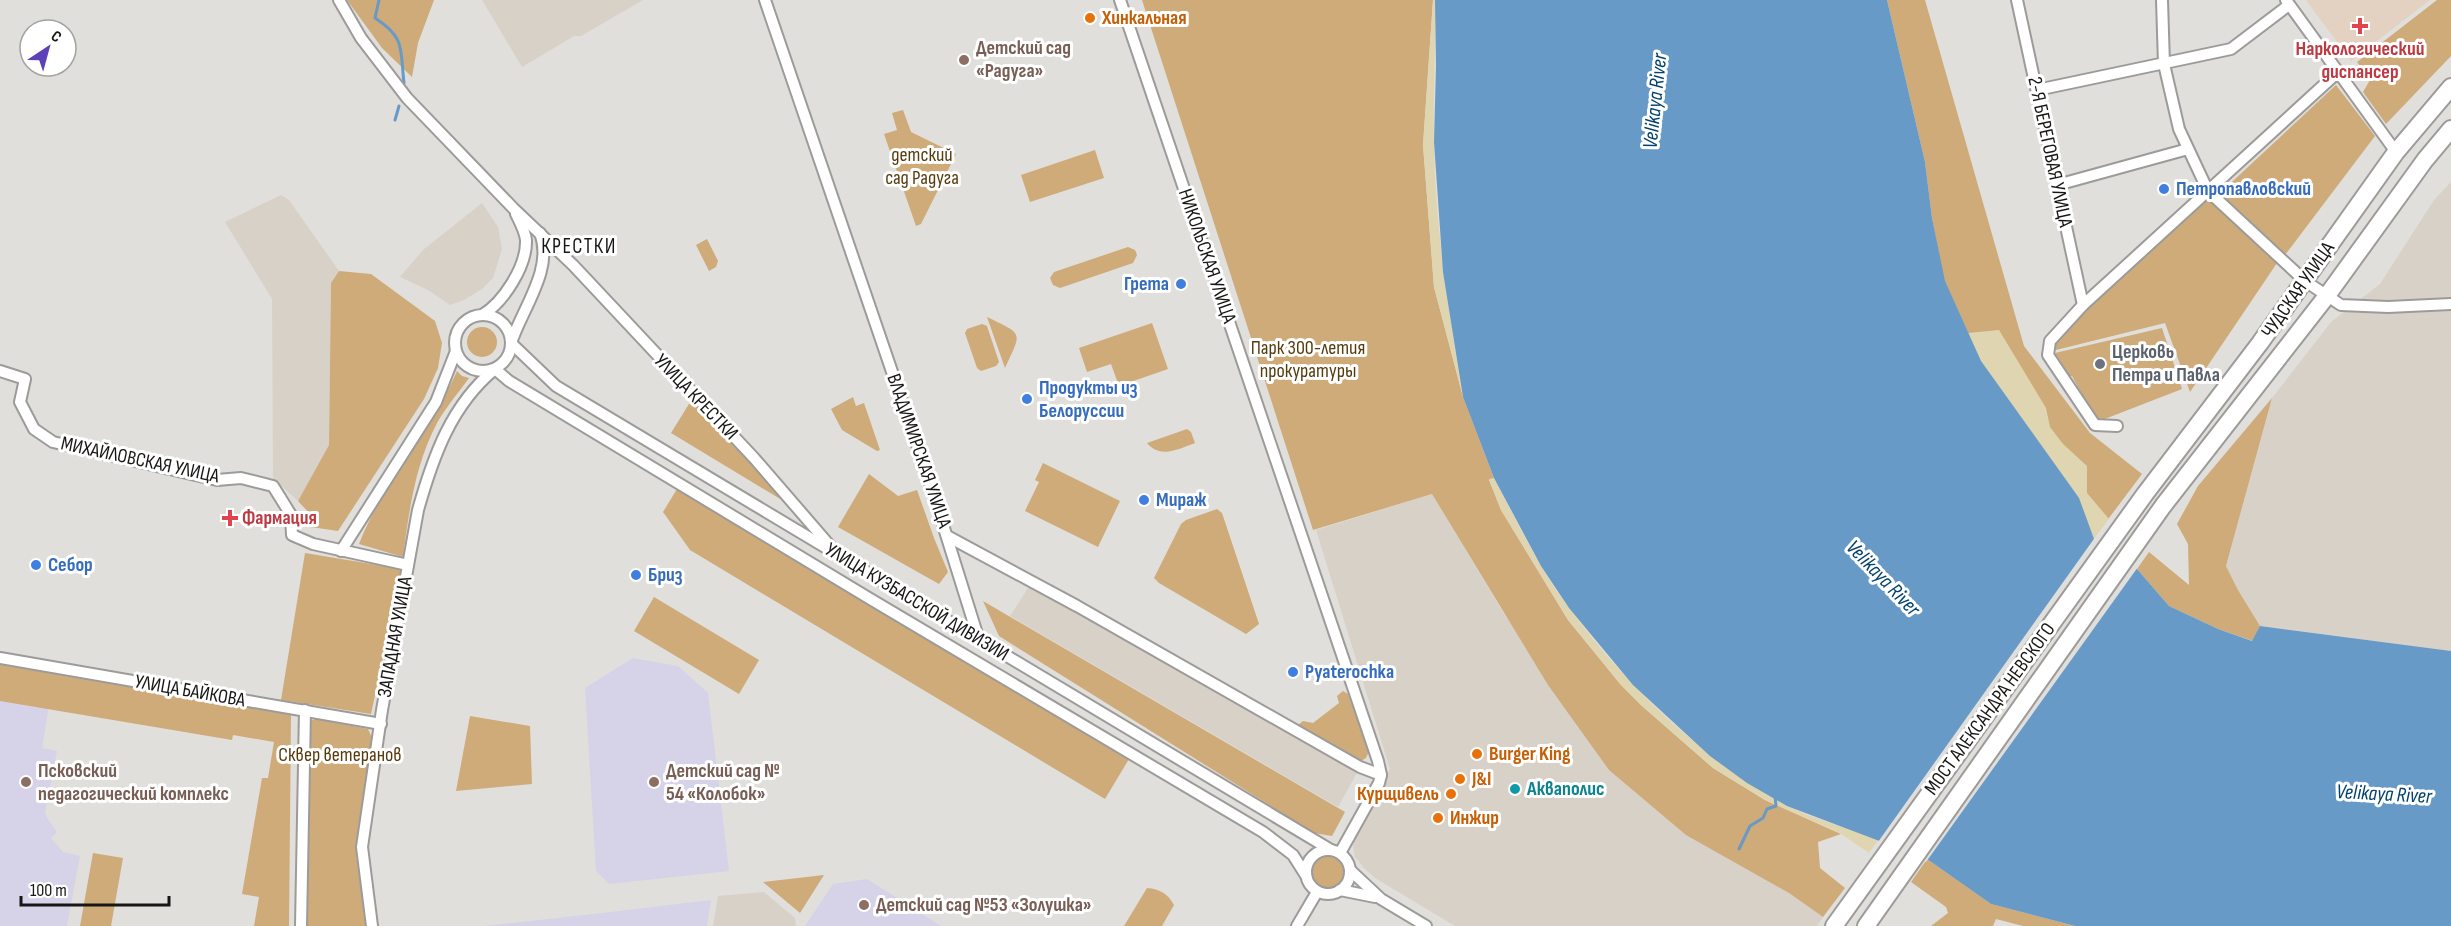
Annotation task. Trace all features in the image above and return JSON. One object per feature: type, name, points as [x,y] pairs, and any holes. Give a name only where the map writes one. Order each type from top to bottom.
[{"type":"highway","name":"ЧУДСКАЯ УЛИЦА","points":[[2145,494],[2305,281],[2396,152],[2451,87]]},
{"type":"highway","name":"ЧУДСКАЯ УЛИЦА","points":[[2163,506],[2326,297],[2425,160],[2451,129]]},
{"type":"highway","name":"МОСТ АЛЕКСАНДРА НЕВСКОГО","points":[[1835,925],[2145,494]]},
{"type":"highway","name":"МОСТ АЛЕКСАНДРА НЕВСКОГО","points":[[1866,926],[2163,506]]},
{"type":"street","name":"УЛИЦА КРЕСТКИ","points":[[339,0],[361,38],[407,98],[754,458],[834,552]]},
{"type":"street","name":"ВЛАДИМИРСКАЯ УЛИЦА","points":[[765,0],[947,536],[1086,611],[1360,767],[1381,775]]},
{"type":"street","name":"НИКОЛЬСКАЯ УЛИЦА","points":[[1120,0],[1352,682],[1381,775]]},
{"type":"street","name":"2-Я БЕРЕГОВАЯ УЛИЦА","points":[[2017,0],[2083,304]]},
{"type":"street","points":[[2162,0],[2164,64],[2179,129],[2208,191],[2305,281],[2341,305],[2364,307],[2451,304]]},
{"type":"street","points":[[2037,90],[2231,49],[2287,2],[2396,152]]},
{"type":"street","points":[[2118,426],[2095,425],[2048,355],[2050,341],[2083,304],[2337,72]]},
{"type":"street","points":[[2057,185],[2188,149]]},
{"type":"street","points":[[482,315],[504,295],[513,282],[525,249],[523,230],[513,208]]},
{"type":"street","points":[[456,351],[466,366],[481,371],[495,369],[509,354],[511,343],[545,260],[548,245],[535,245],[525,249]]},
{"type":"street","points":[[408,564],[341,551],[436,402],[456,351],[456,333],[461,325],[468,319],[482,315],[494,317],[502,322],[509,332],[511,343]]},
{"type":"street","name":"УЛИЦА КУЗБАССКОЙ ДИВИЗИИ","points":[[511,343],[556,386],[1336,852],[1349,864],[1350,870],[1382,899],[1426,926]]},
{"type":"street","name":"УЛИЦА КУЗБАССКОЙ ДИВИЗИИ","points":[[495,369],[509,381],[665,476],[1263,832],[1293,855],[1311,887],[1317,892],[1330,894],[1340,890],[1382,899]]},
{"type":"street","name":"ЗАПАДНАЯ УЛИЦА","points":[[372,926],[362,848],[418,510],[426,480],[445,431],[463,402],[483,378],[495,369]]},
{"type":"street","name":"МИХАЙЛОВСКАЯ УЛИЦА","points":[[0,371],[25,379],[20,402],[34,429],[53,442],[217,480],[241,478],[273,486],[291,515],[292,535],[313,544],[341,551]]},
{"type":"street","points":[[947,536],[979,639]]},
{"type":"street","name":"УЛИЦА БАЙКОВА","points":[[0,658],[381,724]]},
{"type":"street","points":[[301,926],[305,710]]},
{"type":"street","points":[[1305,874],[1308,860],[1313,855],[1319,851],[1336,852],[1376,790],[1381,775]]},
{"type":"street","points":[[1340,890],[1347,883],[1350,870]]},
{"type":"street","points":[[1297,926],[1317,892]]},
{"type":"shaded area","points":[[482,0],[643,0],[581,36],[574,36],[522,67]]},
{"type":"shaded area","name":"Наркологический диспансер","points":[[2306,0],[2430,0],[2351,61]]},
{"type":"shaded area","points":[[2451,182],[2451,651],[2260,626],[2226,566],[2272,398],[2331,322],[2380,284],[2434,200]]},
{"type":"shaded area","points":[[281,195],[289,200],[339,271],[331,283],[329,445],[298,501],[273,478],[272,299],[225,222]]},
{"type":"shaded area","points":[[482,203],[498,227],[502,249],[493,278],[482,289],[450,305],[428,290],[400,277],[423,250]]},
{"type":"shaded area","points":[[1432,494],[1506,617],[1789,893],[1823,917],[1817,926],[1455,926],[1375,878],[1364,868],[1355,857],[1353,846],[1355,835],[1390,769],[1316,530]]},
{"type":"shaded area","points":[[1030,585],[1358,771],[1338,807],[1010,616]]},
{"type":"shaded area","name":"Детский сад № 54 «Колобок»","points":[[633,658],[678,666],[708,693],[729,871],[609,884],[596,871],[585,688]]},
{"type":"shaded area","name":"Псковский педагогический комплекс","points":[[0,697],[49,705],[42,748],[57,751],[45,812],[57,832],[51,838],[63,852],[80,856],[67,926],[0,926]]},
{"type":"shaded area","name":"Детский сад №53 «Золушка»","points":[[867,879],[941,926],[805,926],[833,884]]},
{"type":"shaded area","points":[[764,892],[795,918],[796,926],[713,926],[718,896]]},
{"type":"shaded area","points":[[711,900],[707,926],[485,926],[602,913]]},
{"type":"green space","points":[[347,0],[434,0],[418,43],[412,77],[382,48]]},
{"type":"green space","name":"Парк 300-летия прокуратуры","points":[[1142,0],[1433,0],[1423,145],[1434,287],[1463,397],[1494,478],[1489,480],[1501,510],[1568,620],[1621,685],[1642,706],[1713,768],[1765,800],[1841,834],[1818,842],[1820,868],[1845,888],[1823,917],[1789,893],[1686,835],[1609,770],[1548,685],[1432,494],[1313,530]]},
{"type":"green space","points":[[1887,0],[1925,0],[2024,346],[2090,433],[2142,474],[2094,538],[2079,498],[1981,361],[1944,281],[1932,218],[1925,162]]},
{"type":"green space","points":[[2437,0],[2451,0],[2451,56],[2386,124],[2363,92],[2370,80],[2357,62]]},
{"type":"green space","points":[[2336,85],[2375,136],[2285,255],[2220,193]]},
{"type":"green space","name":"детский сад Радуга","points":[[903,110],[911,132],[956,154],[921,224],[916,226],[884,134],[897,130],[892,113]]},
{"type":"green space","points":[[1095,150],[1104,178],[1030,202],[1021,175]]},
{"type":"green space","points":[[2206,196],[2277,263],[2190,392],[2165,323],[2056,350],[2054,337]]},
{"type":"green space","points":[[707,239],[718,261],[716,267],[709,271],[696,245]]},
{"type":"green space","points":[[1128,247],[1135,250],[1137,255],[1133,263],[1060,288],[1053,285],[1050,278],[1054,272]]},
{"type":"green space","points":[[339,271],[371,274],[435,321],[442,343],[438,368],[424,399],[338,531],[304,526],[311,515],[298,501],[329,445],[331,283]]},
{"type":"green space","points":[[987,317],[1008,327],[1016,335],[1015,347],[1005,368]]},
{"type":"green space","points":[[1152,323],[1168,369],[1119,386],[1111,364],[1087,372],[1079,348]]},
{"type":"green space","points":[[982,324],[987,326],[999,362],[996,366],[981,371],[977,368],[965,333],[967,329]]},
{"type":"green space","points":[[482,327],[493,331],[497,342],[493,353],[482,357],[471,353],[467,342],[471,331]]},
{"type":"green space","points":[[2162,328],[2182,389],[2097,422],[2072,376],[2068,377],[2055,353]]},
{"type":"green space","points":[[457,371],[469,378],[437,423],[423,455],[411,505],[403,557],[359,544],[381,499],[434,415]]},
{"type":"green space","points":[[853,397],[856,406],[864,403],[880,450],[877,451],[842,430],[831,409]]},
{"type":"green space","points":[[2272,398],[2226,566],[2260,626],[2253,641],[2218,629],[2169,606],[2137,569],[2149,552],[2189,585],[2188,544],[2177,524],[2198,486]]},
{"type":"green space","points":[[692,399],[780,494],[782,500],[671,433]]},
{"type":"green space","points":[[1187,429],[1191,432],[1195,443],[1183,448],[1164,452],[1152,448],[1147,443]]},
{"type":"green space","points":[[1043,463],[1120,501],[1098,547],[1025,511],[1039,482],[1035,480]]},
{"type":"green space","points":[[869,474],[898,496],[917,490],[948,572],[939,584],[838,527]]},
{"type":"green space","points":[[680,484],[1129,759],[1105,799],[690,550],[663,512]]},
{"type":"green space","points":[[1217,509],[1222,513],[1259,624],[1246,634],[1154,578],[1181,524]]},
{"type":"green space","points":[[305,553],[402,569],[371,714],[281,700]]},
{"type":"green space","points":[[654,597],[759,660],[739,694],[634,631]]},
{"type":"green space","points":[[983,601],[1345,812],[1332,836],[1314,833],[999,636]]},
{"type":"green space","points":[[0,664],[291,714],[289,926],[254,926],[259,897],[242,894],[262,778],[268,778],[274,742],[233,735],[232,740],[0,701]]},
{"type":"green space","points":[[1343,691],[1348,694],[1369,751],[1366,758],[1361,761],[1298,725],[1303,721],[1313,723],[1339,703],[1337,696]]},
{"type":"green space","points":[[470,716],[530,726],[532,784],[456,791]]},
{"type":"green space","name":"Сквер ветеранов","points":[[316,719],[368,729],[374,742],[356,853],[366,926],[304,926],[308,721]]},
{"type":"green space","points":[[93,853],[123,858],[111,926],[80,926]]},
{"type":"green space","points":[[1327,855],[1339,860],[1344,872],[1339,884],[1327,889],[1315,884],[1310,872],[1315,860]]},
{"type":"green space","points":[[1927,859],[1991,904],[2075,926],[2023,926],[1996,919],[1993,926],[1931,926],[1948,913],[1946,907],[1911,882]]},
{"type":"green space","points":[[824,875],[800,913],[763,882]]},
{"type":"green space","points":[[1147,888],[1163,893],[1174,905],[1162,926],[1124,926]]},
{"type":"sand","points":[[1433,0],[1435,0],[1434,124],[1437,206],[1448,302],[1463,397],[1434,287],[1423,145]]},
{"type":"sand","points":[[1999,330],[2046,408],[2050,427],[2063,444],[2087,466],[2087,493],[2109,519],[2094,538],[2079,498],[1981,361],[1968,333]]},
{"type":"sand","points":[[1494,478],[1529,545],[1558,593],[1591,637],[1640,692],[1695,742],[1754,786],[1796,810],[1879,839],[1869,853],[1841,834],[1765,800],[1713,768],[1621,685],[1568,620],[1501,510],[1489,479]]},
{"type":"water","name":"Velikaya River","points":[[1435,0],[1887,0],[1925,162],[1932,218],[1945,281],[1981,361],[2079,498],[2094,539],[2137,569],[2169,606],[2218,629],[2252,641],[2260,626],[2451,651],[2451,926],[2075,926],[1991,904],[1927,859],[1787,806],[1747,783],[1710,756],[1633,685],[1569,608],[1541,566],[1494,478],[1463,397],[1443,272],[1434,142]]},
{"type":"pier","points":[[2096,536],[2138,567],[1926,862],[1878,842]]},
{"type":"waterway","points":[[379,0],[375,18],[397,38],[400,45],[404,83]]},
{"type":"waterway","points":[[395,120],[399,106]]},
{"type":"waterway","points":[[1739,849],[1750,826],[1763,818],[1767,809],[1776,806],[1775,796]]},
{"type":"place","name":"Хинкальная","points":[[1090,18]]},
{"type":"place","name":"Наркологический диспансер","points":[[2360,26]]},
{"type":"place","name":"Детский сад «Радуга»","points":[[964,60]]},
{"type":"place","name":"Петропавловский","points":[[2164,189]]},
{"type":"place","name":"Грета","points":[[1181,284]]},
{"type":"place","name":"Церковь Петра и Павла","points":[[2100,364]]},
{"type":"place","name":"Продукты из Белоруссии","points":[[1027,399]]},
{"type":"place","name":"Мираж","points":[[1144,500]]},
{"type":"place","name":"Фармация","points":[[230,518]]},
{"type":"place","name":"Себор","points":[[36,565]]},
{"type":"place","name":"Бриз","points":[[636,575]]},
{"type":"place","name":"Pyaterochka","points":[[1293,672]]},
{"type":"place","name":"Burger King","points":[[1477,754]]},
{"type":"place","name":"J&I","points":[[1460,779]]},
{"type":"place","name":"Псковский педагогический комплекс","points":[[26,782]]},
{"type":"place","name":"Детский сад № 54 «Колобок»","points":[[654,782]]},
{"type":"place","name":"Акваполис","points":[[1515,789]]},
{"type":"place","name":"Курщивель","points":[[1451,794]]},
{"type":"place","name":"Инжир","points":[[1438,818]]},
{"type":"place","name":"Детский сад №53 «Золушка»","points":[[864,905]]},
{"type":"district","name":"КРЕСТКИ","points":[[579,246]]}]
